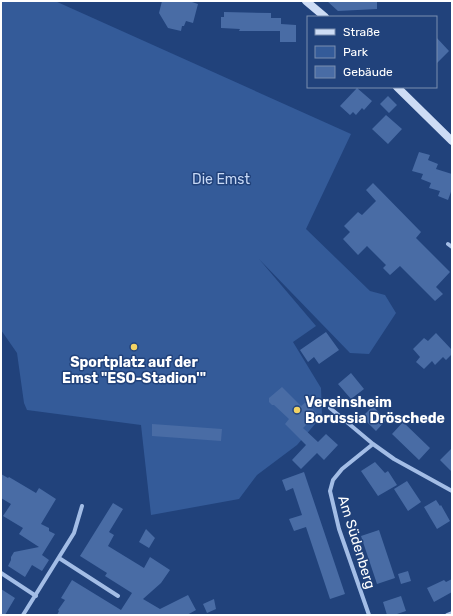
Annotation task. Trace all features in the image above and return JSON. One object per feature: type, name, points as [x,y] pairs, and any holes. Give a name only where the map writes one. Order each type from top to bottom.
[{"type":"street","points":[[306,1],[324,16]]},
{"type":"street","points":[[398,88],[452,141]]},
{"type":"street","points":[[330,408],[373,444],[394,459],[452,491]]},
{"type":"street","name":"Am Südenberg","points":[[369,615],[339,529],[330,491],[333,480],[342,469],[373,444]]},
{"type":"street","points":[[24,615],[74,533],[82,506]]},
{"type":"street","points":[[59,558],[118,596]]},
{"type":"street","points":[[1,573],[36,596]]},
{"type":"street","points":[[447,615],[452,614]]},
{"type":"green space","name":"Die Emst","points":[[1,1],[55,1],[351,134],[306,229],[370,291],[385,295],[396,313],[369,354],[350,353],[259,259],[316,326],[293,342],[321,388],[322,416],[297,445],[257,475],[239,499],[151,515],[141,425],[27,410],[24,403],[17,353],[1,330]]},
{"type":"building","points":[[162,1],[189,1],[198,4],[193,23],[186,21],[184,26],[182,26],[181,31],[168,28],[159,13]]},
{"type":"building","points":[[327,1],[377,1],[377,9],[338,11]]},
{"type":"building","points":[[224,12],[271,13],[271,18],[281,18],[281,24],[296,25],[296,42],[280,42],[280,31],[239,31],[240,29],[221,28],[221,17],[224,17]]},
{"type":"building","points":[[437,38],[449,51],[437,63]]},
{"type":"building","points":[[357,88],[372,101],[364,110],[362,108],[356,115],[353,112],[350,115],[340,106]]},
{"type":"building","points":[[388,96],[397,105],[389,113],[380,104]]},
{"type":"building","points":[[386,115],[402,129],[388,144],[372,129]]},
{"type":"building","points":[[419,152],[430,155],[428,160],[438,164],[436,169],[452,174],[452,189],[448,200],[438,196],[440,191],[429,188],[431,183],[421,179],[423,174],[412,171]]},
{"type":"building","points":[[373,183],[421,232],[416,238],[450,272],[436,287],[443,294],[435,301],[400,266],[390,275],[383,268],[386,265],[367,246],[358,255],[343,239],[350,232],[344,226],[358,212],[362,215],[376,201],[366,190]]},
{"type":"building","points":[[326,332],[339,350],[319,364],[314,357],[308,362],[300,350]]},
{"type":"building","points":[[436,333],[452,350],[452,354],[446,360],[443,357],[435,365],[432,361],[424,369],[416,362],[420,357],[413,349],[424,338],[428,341]]},
{"type":"building","points":[[351,373],[364,389],[351,399],[338,384]]},
{"type":"building","points":[[282,387],[301,406],[306,402],[317,414],[303,428],[318,442],[326,434],[338,445],[324,460],[317,453],[301,469],[292,460],[306,445],[285,424],[289,419],[269,402],[269,398]]},
{"type":"building","points":[[373,406],[386,420],[376,431],[362,417]]},
{"type":"building","points":[[403,422],[430,448],[419,460],[392,434]]},
{"type":"building","points":[[152,424],[222,429],[221,441],[152,436]]},
{"type":"building","points":[[452,448],[452,472],[440,460]]},
{"type":"building","points":[[375,462],[385,473],[388,471],[397,485],[378,496],[361,471]]},
{"type":"building","points":[[304,472],[345,594],[330,599],[306,527],[294,531],[289,519],[302,515],[293,488],[286,491],[282,480]]},
{"type":"building","points":[[1,474],[36,493],[39,488],[56,499],[41,524],[49,528],[49,531],[55,534],[42,555],[49,560],[42,571],[32,565],[25,577],[8,566],[11,557],[14,552],[39,547],[19,534],[23,528],[3,516],[11,504],[1,498]]},
{"type":"building","points":[[407,481],[421,502],[408,511],[394,489]]},
{"type":"building","points":[[436,500],[440,506],[441,505],[450,521],[437,529],[424,507]]},
{"type":"building","points":[[113,503],[123,509],[109,532],[114,535],[108,546],[144,568],[150,557],[170,570],[161,583],[143,599],[160,609],[188,595],[196,610],[187,615],[57,615],[58,610],[65,600],[61,598],[72,580],[121,610],[132,593],[105,576],[107,573],[80,556]]},
{"type":"building","points":[[146,529],[155,538],[149,548],[139,542]]},
{"type":"building","points":[[379,530],[395,578],[377,584],[361,536]]},
{"type":"building","points":[[408,571],[411,581],[401,584],[398,574]]},
{"type":"building","points":[[452,579],[452,592],[434,602],[427,588],[444,580],[446,582]]},
{"type":"building","points":[[1,589],[15,598],[5,615],[1,615]]},
{"type":"building","points":[[401,596],[406,611],[394,615],[387,615],[383,602]]},
{"type":"building","points":[[214,599],[216,609],[207,613],[203,604]]},
{"type":"place","name":"Sportplatz auf der Emst \"ESO-Stadion'\"","points":[[134,347]]},
{"type":"place","name":"Vereinsheim Borussia Dröschede","points":[[297,410]]}]
